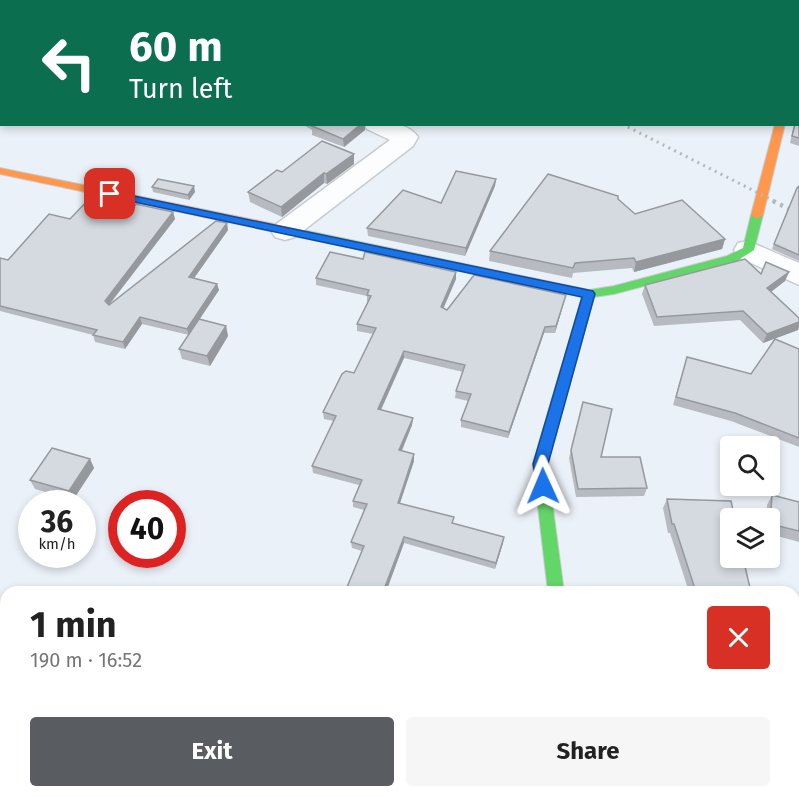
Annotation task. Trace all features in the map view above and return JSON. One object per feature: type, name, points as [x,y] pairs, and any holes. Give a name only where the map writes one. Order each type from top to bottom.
[{"type":"street","points":[[285,231],[404,141],[405,137],[380,126]]},
{"type":"street","points":[[0,171],[589,294],[614,290],[731,259],[748,250],[779,126]]},
{"type":"street","points":[[748,250],[799,275]]},
{"type":"street","points":[[555,586],[540,464],[589,294]]},
{"type":"building","points":[[312,126],[359,126],[343,139]]},
{"type":"building","points":[[794,126],[799,126],[799,138],[792,136]]},
{"type":"building","points":[[322,141],[354,154],[326,174],[324,173],[281,207],[248,192],[277,170],[282,172]]},
{"type":"building","points":[[456,171],[496,179],[466,248],[367,228],[403,190],[441,203]]},
{"type":"building","points":[[548,174],[618,196],[618,199],[635,214],[682,200],[725,239],[636,262],[634,258],[575,263],[573,268],[490,251]]},
{"type":"building","points":[[158,179],[194,186],[188,195],[152,187]]},
{"type":"building","points":[[799,186],[799,255],[774,244]]},
{"type":"building","points":[[89,199],[134,207],[136,204],[173,212],[105,301],[109,305],[216,221],[227,223],[189,277],[217,284],[187,329],[140,317],[123,342],[93,335],[97,330],[0,306],[0,258],[8,260],[49,214],[70,219]]},
{"type":"building","points":[[330,252],[363,259],[365,252],[456,272],[441,307],[447,310],[474,275],[566,295],[556,326],[545,327],[509,432],[461,420],[471,394],[456,391],[465,365],[404,351],[378,409],[413,418],[399,450],[414,454],[398,503],[454,517],[452,523],[504,537],[496,563],[404,537],[385,586],[347,586],[364,546],[351,542],[367,504],[353,501],[362,480],[312,466],[336,416],[323,412],[342,374],[346,371],[354,373],[376,328],[357,324],[371,296],[367,295],[369,290],[316,278]]},
{"type":"building","points":[[745,259],[761,274],[766,262],[789,272],[767,288],[799,318],[799,322],[767,334],[743,311],[657,317],[645,285]]},
{"type":"building","points":[[199,319],[226,326],[207,356],[179,349]]},
{"type":"building","points":[[775,339],[799,349],[799,438],[735,413],[676,397],[687,357],[751,374]]},
{"type":"building","points":[[583,402],[612,409],[601,457],[640,457],[647,488],[578,489],[571,450]]},
{"type":"building","points":[[52,448],[90,459],[70,490],[30,480]]},
{"type":"building","points":[[772,496],[799,502],[799,531],[780,526],[780,508],[771,508]]},
{"type":"building","points":[[667,499],[731,501],[733,508],[720,508],[720,568],[745,568],[750,586],[694,586],[674,524],[672,524]]},
{"type":"railway","points":[[626,126],[776,202]]},
{"type":"railway","points":[[773,201],[799,214]]},
{"type":"traffic: fast","points":[[555,586],[540,464],[589,294],[614,290],[731,259],[748,250],[757,215]]},
{"type":"traffic: fast","points":[[289,231],[589,294]]},
{"type":"traffic: slow","points":[[757,215],[779,126]]},
{"type":"traffic: slow","points":[[0,171],[289,231]]},
{"type":"route","points":[[110,194],[589,294],[540,464],[543,486]]}]
